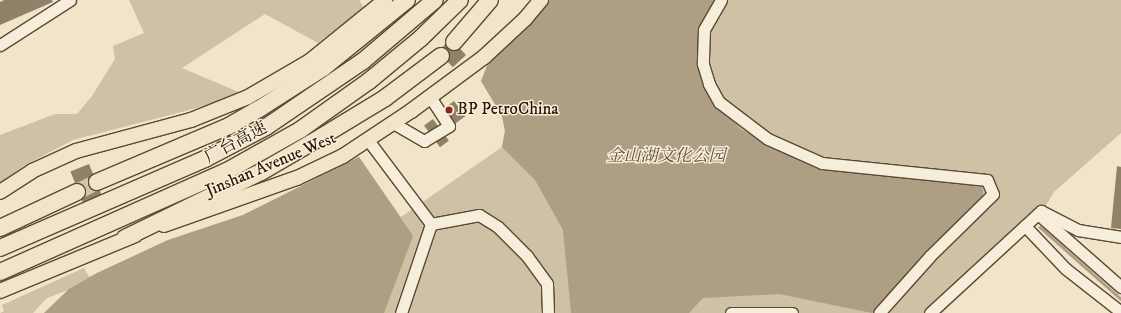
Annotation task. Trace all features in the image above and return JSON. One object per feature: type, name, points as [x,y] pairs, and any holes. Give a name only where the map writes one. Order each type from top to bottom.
[{"type":"highway","points":[[97,182],[229,126],[259,109],[323,68],[407,0]]},
{"type":"highway","name":"广台高速","points":[[0,248],[205,159],[266,127],[363,61],[435,0]]},
{"type":"highway","name":"广台高速","points":[[0,272],[227,171],[294,134],[369,81],[421,38],[460,0]]},
{"type":"highway","points":[[454,42],[490,0]]},
{"type":"highway","points":[[125,238],[273,165],[385,98],[441,56]]},
{"type":"highway","points":[[0,228],[77,192]]},
{"type":"main road","points":[[0,192],[32,171],[76,151],[191,120],[248,97],[310,61],[385,0]]},
{"type":"main road","name":"Jinshan Avenue West","points":[[0,291],[125,238],[194,215],[315,170],[351,151],[393,124],[506,38],[541,0]]},
{"type":"street","points":[[0,45],[70,0]]},
{"type":"street","points":[[721,0],[704,30],[703,64],[709,84],[719,102],[768,139],[822,163],[987,180],[993,194],[930,256],[879,313]]},
{"type":"street","points":[[393,124],[424,141],[449,126],[430,97]]},
{"type":"street","points":[[368,140],[431,224]]},
{"type":"street","points":[[930,313],[1039,213]]},
{"type":"street","points":[[1039,213],[1078,230],[1121,237]]},
{"type":"street","points":[[1039,213],[1121,287]]},
{"type":"street","points":[[431,224],[479,215],[498,227],[527,256],[546,284],[548,313]]},
{"type":"street","points":[[400,313],[431,224]]},
{"type":"street","points":[[1025,226],[1066,269],[1121,312]]},
{"type":"street","points":[[731,313],[792,313]]},
{"type":"green space","points":[[129,0],[359,0],[364,8],[318,43],[265,14],[182,68],[241,93],[197,108],[73,140],[25,165],[0,183],[0,135],[55,114],[77,114],[92,96],[115,59],[113,46],[144,33]]},
{"type":"green space","name":"金山湖文化公园","points":[[547,0],[1121,0],[1121,133],[1054,192],[1045,207],[1050,212],[942,313],[44,313],[68,290],[47,298],[33,313],[0,313],[4,311],[2,305],[84,268],[89,277],[168,240],[243,215],[359,157],[401,217],[502,147],[505,131],[502,116],[481,81],[487,66]]},
{"type":"shaded area","points":[[547,0],[714,0],[699,29],[698,69],[710,99],[742,130],[820,170],[980,185],[983,189],[983,198],[938,241],[872,313],[779,294],[703,298],[689,313],[571,313],[563,230],[535,180],[502,147],[505,131],[502,116],[481,81],[487,66]]},
{"type":"shaded area","points":[[359,157],[413,236],[384,313],[44,313],[69,289],[97,273],[168,240],[243,215]]},
{"type":"building","points":[[4,0],[52,0],[53,2],[0,25],[0,2]]},
{"type":"building","points":[[451,39],[466,55],[453,67],[438,51]]},
{"type":"building","points":[[454,101],[465,116],[455,124],[443,109]]},
{"type":"building","points":[[433,119],[449,141],[440,147],[424,125]]},
{"type":"building","points":[[89,164],[103,199],[85,207],[70,171]]},
{"type":"building","points":[[1117,166],[1121,167],[1121,229],[1111,228]]},
{"type":"waterway","points":[[1040,227],[1121,299]]},
{"type":"tunnel","points":[[77,192],[97,182]]},
{"type":"place","name":"BP PetroChina","points":[[449,110]]}]
